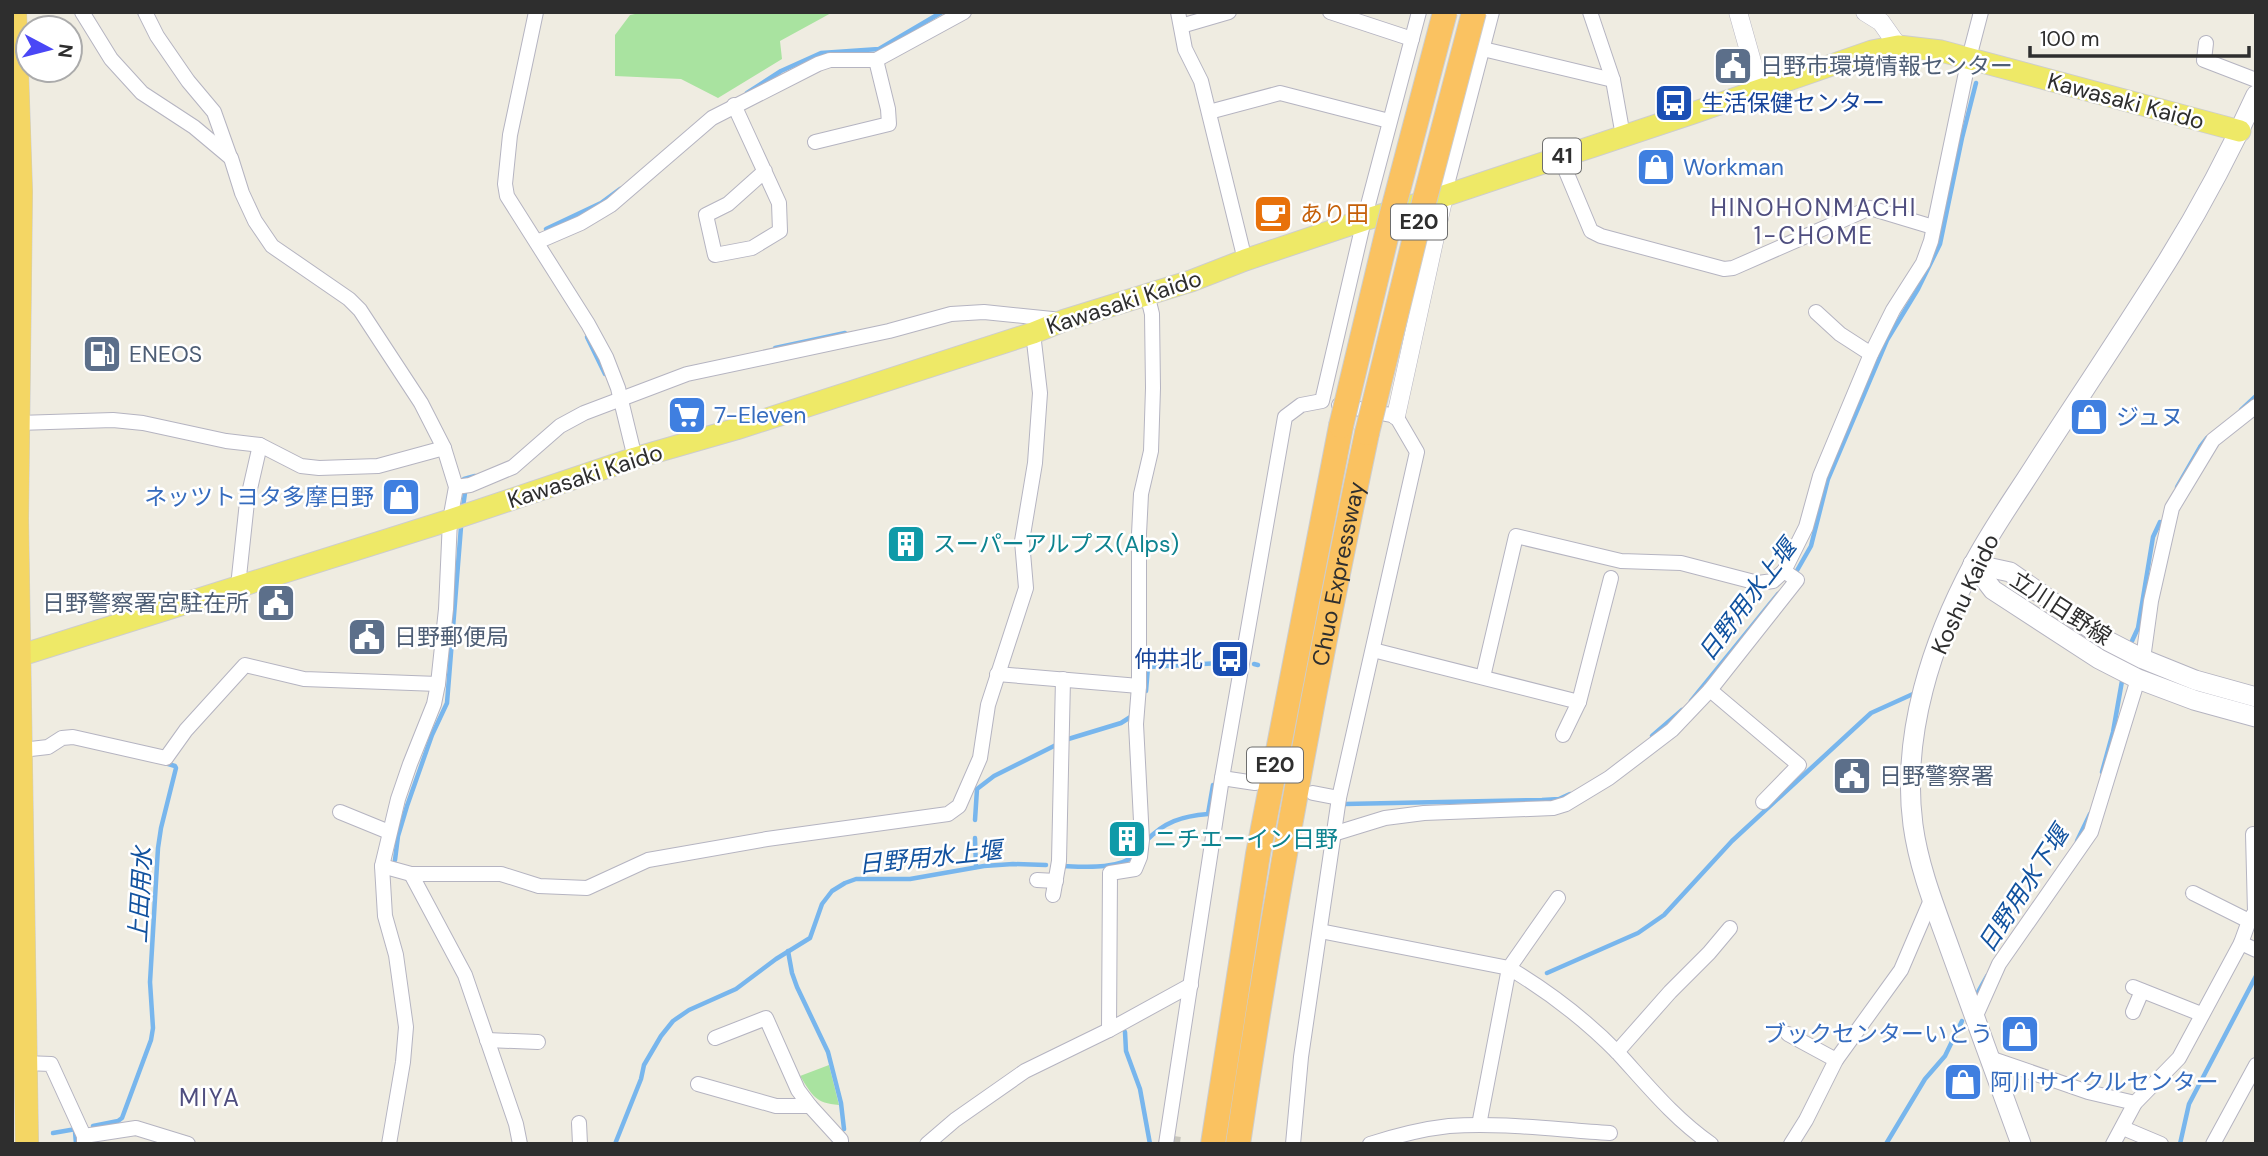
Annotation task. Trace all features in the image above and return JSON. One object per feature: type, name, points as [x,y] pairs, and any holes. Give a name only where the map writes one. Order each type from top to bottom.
[{"type":"highway","points":[[15,12],[21,192],[16,657],[22,750],[27,1144]]},
{"type":"highway","name":"Chuo Expressway","points":[[1213,1144],[1258,854],[1342,426],[1390,221],[1445,12]]},
{"type":"highway","name":"Chuo Expressway","points":[[1238,1144],[1297,779],[1367,433],[1474,12]]},
{"type":"main road","name":"Kawasaki Kaido","points":[[16,657],[1033,333],[1065,320],[1191,281],[1245,260],[1444,196],[1872,51],[1898,46],[1930,49],[2240,131]]},
{"type":"main road","name":"Koshu Kaido","points":[[2021,1144],[1931,900],[1918,853],[1912,823],[1910,786],[1913,741],[1924,686],[1952,609],[1973,564],[2172,255],[2216,178],[2256,95]]},
{"type":"main road","name":"立川日野線","points":[[1973,564],[2010,572],[2108,641],[2143,659],[2195,680],[2256,697]]},
{"type":"main road","name":"立川日野線","points":[[1973,564],[1993,590],[2099,659],[2138,679],[2194,700],[2256,717]]},
{"type":"street","points":[[82,12],[111,59],[142,93],[194,127],[231,158]]},
{"type":"street","points":[[145,12],[165,47],[214,112],[242,193],[255,221],[272,246],[349,299],[360,310],[421,403],[444,448],[456,487],[450,520],[446,609],[438,684],[434,704],[410,764],[389,832],[382,866],[386,916],[397,955],[406,1027],[389,1144]]},
{"type":"street","points":[[536,12],[510,135],[505,184],[507,196],[600,346],[618,388],[635,458]]},
{"type":"street","points":[[537,242],[581,223],[611,205],[712,118],[734,105],[830,60],[876,60],[964,12]]},
{"type":"street","points":[[1229,12],[1179,19],[1185,48],[1201,81],[1245,260]]},
{"type":"street","points":[[1330,12],[1412,39]]},
{"type":"street","points":[[1322,401],[1364,220],[1419,12]]},
{"type":"street","points":[[1293,1144],[1301,1058],[1339,798],[1417,452],[1396,416],[1444,196],[1492,12]]},
{"type":"street","points":[[1590,12],[1613,80],[1623,136]]},
{"type":"street","points":[[1738,12],[1760,90]]},
{"type":"street","points":[[1865,12],[1881,22],[1898,46]]},
{"type":"street","points":[[1333,834],[1385,818],[1424,813],[1553,808],[1566,804],[1649,749],[1672,730],[1710,690],[1789,575],[1820,476],[1871,354],[1893,310],[1923,263],[1931,241],[1981,12]]},
{"type":"street","points":[[2206,43],[2204,60],[2256,80]]},
{"type":"street","points":[[1483,49],[1613,80]]},
{"type":"street","points":[[815,142],[888,124],[888,109],[876,60]]},
{"type":"street","points":[[1209,112],[1280,93],[1389,121]]},
{"type":"street","points":[[734,105],[765,172],[779,203],[780,231],[752,248],[715,255],[706,215],[728,204],[765,172]]},
{"type":"street","points":[[1560,157],[1591,231],[1724,269],[1733,268],[1870,208],[1933,226]]},
{"type":"street","points":[[1109,1030],[1110,873],[1135,869],[1142,840],[1136,724],[1139,686],[1141,494],[1151,451],[1153,388],[1152,314],[1147,294]]},
{"type":"street","points":[[456,487],[470,485],[513,467],[560,426],[584,413],[687,374],[889,331],[951,314],[984,312],[1065,320]]},
{"type":"street","points":[[1816,312],[1840,334],[1871,354]]},
{"type":"street","points":[[382,866],[411,874],[501,874],[539,886],[587,888],[648,860],[767,839],[948,814],[959,806],[980,758],[988,705],[1026,588],[1022,541],[1035,463],[1040,393],[1033,333]]},
{"type":"street","points":[[1166,1144],[1223,778],[1285,418],[1301,405],[1322,401],[1396,416]]},
{"type":"street","points":[[2143,659],[2151,601],[2172,508],[2213,440],[2256,406]]},
{"type":"street","points":[[18,423],[113,420],[133,422],[226,441],[260,445],[301,466],[319,468],[378,466],[444,448]]},
{"type":"street","points":[[238,586],[247,502],[260,445]]},
{"type":"street","points":[[1483,677],[1516,536],[1621,561],[1681,563],[1758,583],[1789,575]]},
{"type":"street","points":[[1563,735],[1579,702],[1611,578]]},
{"type":"street","points":[[1373,650],[1579,702]]},
{"type":"street","points":[[22,750],[48,747],[62,738],[73,737],[166,758],[186,730],[245,665],[304,679],[438,684]]},
{"type":"street","points":[[997,674],[1139,686]]},
{"type":"street","points":[[1037,880],[1054,888],[1059,861],[1063,679]]},
{"type":"street","points":[[1974,1020],[1999,964],[2091,832],[2138,679]]},
{"type":"street","points":[[1710,690],[1799,765],[1763,802]]},
{"type":"street","points":[[1223,778],[1255,783]]},
{"type":"street","points":[[1313,793],[1339,798]]},
{"type":"street","points":[[340,812],[389,832]]},
{"type":"street","points":[[2113,1144],[2135,1103],[2179,1058],[2255,912],[2253,834]]},
{"type":"street","points":[[411,874],[465,975],[516,1124],[520,1144]]},
{"type":"street","points":[[2193,893],[2249,921]]},
{"type":"street","points":[[1479,1125],[1509,968],[1558,898]]},
{"type":"street","points":[[1791,1144],[1836,1060],[1901,970],[1931,900]]},
{"type":"street","points":[[1617,1052],[1730,928]]},
{"type":"street","points":[[1320,931],[1509,968],[1546,990],[1617,1052],[1674,1115],[1711,1144]]},
{"type":"street","points":[[2241,943],[2256,950]]},
{"type":"street","points":[[927,1144],[955,1120],[1025,1071],[1109,1030],[1191,985]]},
{"type":"street","points":[[2133,1012],[2138,989],[2201,1014]]},
{"type":"street","points":[[715,1038],[766,1018],[797,1090],[841,1140],[841,1144]]},
{"type":"street","points":[[1788,1034],[1836,1060]]},
{"type":"street","points":[[487,1040],[538,1042]]},
{"type":"street","points":[[1990,1058],[2088,1092],[2135,1103]]},
{"type":"street","points":[[25,1063],[51,1064],[84,1140],[136,1128],[188,1144]]},
{"type":"street","points":[[2213,1144],[2256,1065]]},
{"type":"street","points":[[698,1084],[776,1105],[810,1106]]},
{"type":"street","points":[[579,1123],[580,1144]]},
{"type":"street","points":[[1370,1144],[1421,1130],[1479,1125],[1610,1133]]},
{"type":"street","points":[[2123,1128],[2161,1144]]},
{"type":"green space","points":[[645,12],[833,12],[780,41],[782,59],[718,98],[681,79],[615,76],[615,35],[630,15]]},
{"type":"green space","points":[[829,1065],[839,1105],[815,1097],[800,1076]]},
{"type":"waterway","points":[[747,93],[781,71],[821,53],[879,49],[942,12]]},
{"type":"waterway","name":"日野用水上堰","points":[[1795,574],[1811,546],[1828,479],[1887,340],[1918,289],[1940,244],[1976,83]]},
{"type":"waterway","points":[[546,229],[601,203],[620,189]]},
{"type":"waterway","points":[[775,348],[845,333]]},
{"type":"waterway","points":[[587,337],[605,374]]},
{"type":"waterway","name":"日野用水下堰","points":[[2241,410],[2256,396]]},
{"type":"waterway","name":"日野用水下堰","points":[[2177,487],[2207,438]]},
{"type":"waterway","points":[[464,479],[475,476]]},
{"type":"waterway","points":[[463,507],[465,493]]},
{"type":"waterway","name":"日野用水下堰","points":[[2132,641],[2138,628],[2153,537],[2160,522]]},
{"type":"waterway","points":[[395,860],[398,836],[407,806],[432,735],[447,703],[461,527]]},
{"type":"waterway","name":"日野用水上堰","points":[[1691,701],[1778,594]]},
{"type":"waterway","points":[[1146,691],[1148,667],[1239,662]]},
{"type":"waterway","points":[[1254,664],[1258,665]]},
{"type":"waterway","name":"日野用水下堰","points":[[2102,772],[2113,732],[2122,681]]},
{"type":"waterway","points":[[1547,973],[1638,933],[1664,915],[1732,841],[1871,713],[1913,694]]},
{"type":"waterway","name":"日野用水上堰","points":[[1652,736],[1682,710]]},
{"type":"waterway","points":[[1065,740],[1121,723],[1132,716]]},
{"type":"waterway","points":[[975,820],[977,789],[994,776],[1056,745]]},
{"type":"waterway","name":"上田用水","points":[[93,1126],[122,1118],[151,1040],[153,1028],[150,982],[158,848],[176,768],[165,763]]},
{"type":"waterway","name":"日野用水上堰","points":[[1146,841],[1174,821],[1208,814],[1213,785]]},
{"type":"waterway","name":"日野用水上堰","points":[[1345,804],[1542,800],[1559,799],[1570,794]]},
{"type":"waterway","name":"日野用水下堰","points":[[2077,841],[2090,814]]},
{"type":"waterway","points":[[975,838],[976,867]]},
{"type":"waterway","name":"日野用水上堰","points":[[1062,866],[1111,865],[1137,854]]},
{"type":"waterway","name":"日野用水上堰","points":[[615,1144],[644,1065],[673,1021],[689,1010],[736,989],[810,938],[822,904],[832,891],[856,879],[910,879],[984,866],[1046,865]]},
{"type":"waterway","points":[[788,951],[797,987],[828,1052],[841,1103],[844,1129]]},
{"type":"waterway","name":"日野用水下堰","points":[[1978,992],[1987,976]]},
{"type":"waterway","name":"日野用水下堰","points":[[2180,1144],[2189,1104],[2256,976]]},
{"type":"waterway","name":"日野用水下堰","points":[[1886,1144],[1925,1079],[1945,1056],[1962,1021]]},
{"type":"waterway","points":[[1125,1032],[1126,1051],[1140,1089],[1150,1144]]},
{"type":"waterway","name":"上田用水","points":[[53,1133],[76,1129]]},
{"type":"waterway","points":[[75,1131],[76,1144]]},
{"type":"tunnel","points":[[1166,1142],[1181,1144]]},
{"type":"place","name":"日野市環境情報センター","points":[[1733,66]]},
{"type":"place","name":"生活保健センター","points":[[1674,103]]},
{"type":"place","name":"Workman","points":[[1656,167]]},
{"type":"place","name":"あり田","points":[[1273,214]]},
{"type":"place","name":"ENEOS","points":[[102,354]]},
{"type":"place","name":"7-Eleven","points":[[687,415]]},
{"type":"place","name":"ジュヌ","points":[[2089,417]]},
{"type":"place","name":"ネッツトヨタ多摩日野","points":[[401,497]]},
{"type":"place","name":"スーパーアルプス(Alps)","points":[[906,544]]},
{"type":"place","name":"日野警察署宮駐在所","points":[[276,603]]},
{"type":"place","name":"日野郵便局","points":[[367,637]]},
{"type":"place","name":"仲井北","points":[[1230,659]]},
{"type":"place","name":"日野警察署","points":[[1852,776]]},
{"type":"place","name":"ニチエーイン日野","points":[[1127,839]]},
{"type":"place","name":"ブックセンターいとう","points":[[2020,1034]]},
{"type":"place","name":"阿川サイクルセンター","points":[[1963,1082]]},
{"type":"district","name":"HINOHONMACHI 1-CHOME","points":[[1814,221]]},
{"type":"district","name":"MIYA","points":[[210,1097]]}]
